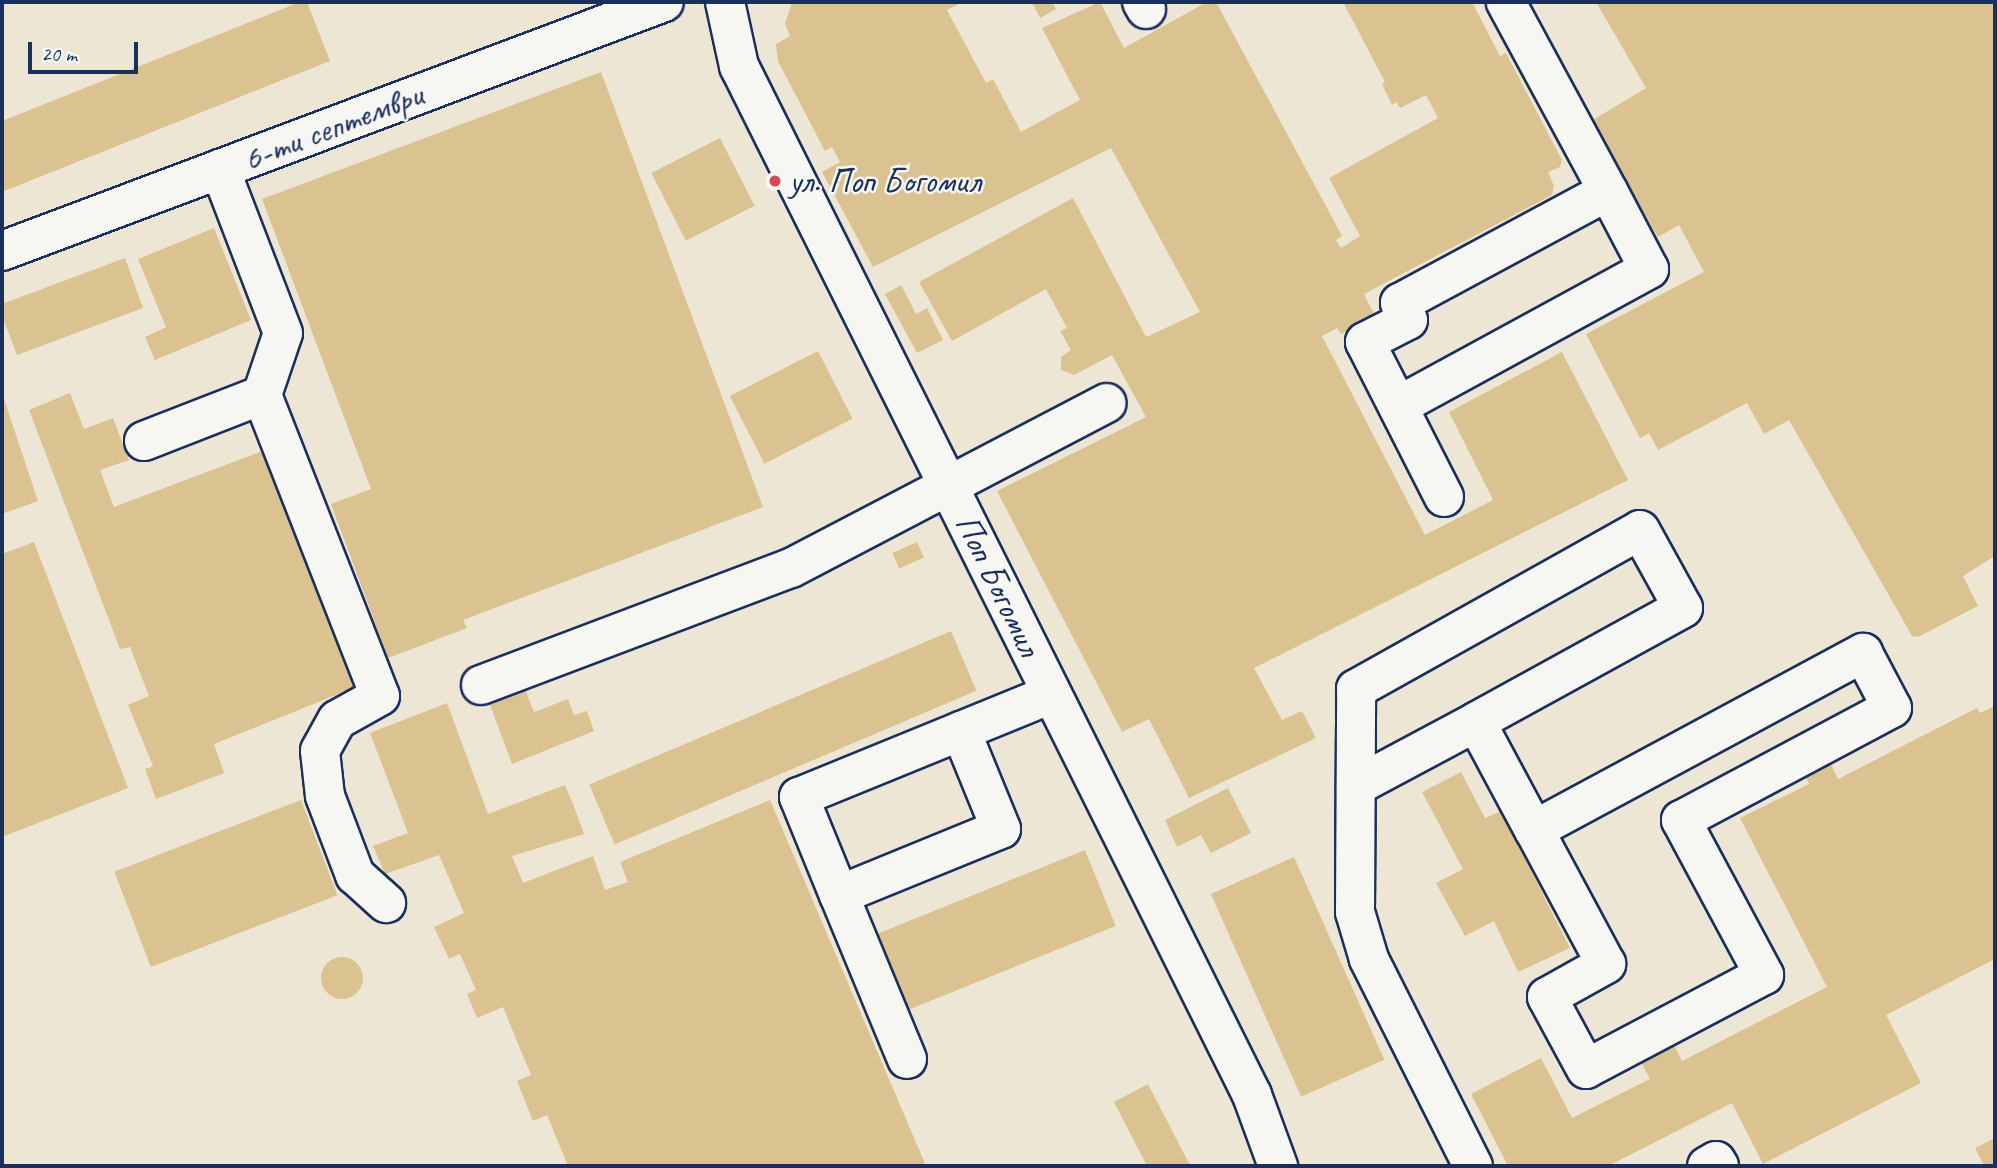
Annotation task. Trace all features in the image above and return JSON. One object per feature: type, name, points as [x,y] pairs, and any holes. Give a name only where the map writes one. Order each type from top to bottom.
[{"type":"street","name":"6-ти септември","points":[[2,251],[664,2]]},
{"type":"street","name":"Поп Богомил","points":[[725,2],[739,66],[1252,1095],[1278,1166]]},
{"type":"street","points":[[1398,406],[1649,270],[1506,2]]},
{"type":"street","points":[[220,169],[284,333],[261,395],[380,696],[337,720],[320,751],[325,796],[355,875],[386,903]]},
{"type":"street","points":[[1444,497],[1365,342],[1408,320],[1400,303],[1608,191]]},
{"type":"street","points":[[144,441],[261,395]]},
{"type":"street","points":[[481,685],[791,568],[1106,403]]},
{"type":"street","points":[[1356,786],[1683,608],[1640,530],[1356,689],[1355,912],[1369,959],[1472,1166]]},
{"type":"street","points":[[1476,722],[1534,830],[1606,964],[1547,998],[1586,1069],[1764,975],[1681,820],[1892,708],[1863,653],[1534,830]]},
{"type":"street","points":[[907,1059],[799,797],[1051,694]]},
{"type":"street","points":[[839,895],[1001,829],[961,731]]},
{"type":"street","points":[[1707,1166],[1716,1161],[1719,1166]]},
{"type":"shaded area","points":[[2,2],[1995,2],[1995,1166],[2,1166]]},
{"type":"building","points":[[300,2],[307,2],[330,61],[2,192],[2,121]]},
{"type":"building","points":[[792,2],[963,2],[947,10],[986,83],[993,79],[1021,132],[1080,100],[1042,28],[1100,2],[1124,48],[1207,2],[1216,2],[1342,236],[1336,240],[1341,248],[1360,236],[1329,178],[1438,118],[1426,95],[1400,108],[1396,102],[1392,105],[1382,84],[1385,82],[1343,2],[1472,2],[1500,56],[1506,53],[1562,160],[1560,167],[1548,172],[1554,186],[1552,195],[1364,294],[1375,316],[1341,334],[1337,328],[1322,336],[1425,535],[1493,500],[1449,412],[1562,352],[1628,480],[1254,668],[1282,720],[1302,711],[1316,738],[1189,798],[1149,719],[1122,732],[997,491],[1146,417],[1112,355],[1074,375],[1061,370],[1061,357],[1071,350],[1060,331],[1067,328],[1046,289],[952,341],[919,282],[1073,198],[1146,337],[1200,312],[1111,148],[873,267],[822,172],[840,162],[832,147],[825,151],[778,61],[776,44],[790,36],[785,24]]},
{"type":"building","points":[[1032,2],[1052,2],[1056,9],[1040,18]]},
{"type":"building","points":[[1596,2],[1995,2],[1995,556],[1963,576],[1978,606],[1918,637],[1912,636],[1789,420],[1764,434],[1747,403],[1658,450],[1649,433],[1640,438],[1586,334],[1704,272],[1679,225],[1658,237],[1591,121],[1646,88]]},
{"type":"building","points":[[601,72],[763,507],[463,620],[467,628],[388,658],[331,504],[371,489],[262,199]]},
{"type":"building","points":[[720,138],[755,206],[686,241],[651,173]]},
{"type":"building","points":[[214,228],[251,320],[155,360],[145,337],[166,327],[138,259]]},
{"type":"building","points":[[125,258],[143,308],[17,355],[2,316],[2,304]]},
{"type":"building","points":[[901,285],[916,314],[927,308],[943,340],[917,353],[885,294]]},
{"type":"building","points":[[818,351],[853,419],[764,464],[730,396]]},
{"type":"building","points":[[2,393],[38,501],[2,514]]},
{"type":"building","points":[[70,393],[84,429],[113,418],[129,460],[100,470],[114,507],[265,450],[358,686],[214,744],[224,773],[156,799],[145,769],[153,766],[128,705],[149,696],[130,647],[120,649],[29,410]]},
{"type":"building","points":[[34,542],[128,788],[2,837],[2,554]]},
{"type":"building","points":[[917,542],[924,558],[899,569],[892,553]]},
{"type":"building","points":[[951,631],[976,691],[615,844],[589,785]]},
{"type":"building","points":[[525,689],[534,712],[568,699],[574,715],[587,711],[594,731],[512,764],[489,702]]},
{"type":"building","points":[[447,703],[488,814],[565,785],[584,834],[512,856],[523,883],[593,856],[605,890],[628,882],[620,862],[770,800],[926,1166],[568,1166],[547,1115],[533,1121],[517,1081],[531,1075],[503,1007],[477,1018],[467,994],[476,990],[460,954],[449,959],[434,927],[464,913],[439,855],[385,874],[373,846],[408,833],[370,733]]},
{"type":"building","points":[[1995,706],[1995,959],[1886,1015],[1921,1083],[1763,1164],[1732,1103],[1608,1166],[1508,1166],[1471,1094],[1541,1058],[1572,1118],[1650,1079],[1641,1062],[1674,1045],[1682,1061],[1827,987],[1740,818],[1809,784],[1805,775],[1830,762],[1838,779],[1977,708],[1980,713]]},
{"type":"building","points":[[1461,772],[1485,818],[1501,811],[1570,948],[1518,972],[1494,921],[1465,936],[1436,883],[1463,869],[1422,792]]},
{"type":"building","points":[[1228,788],[1251,833],[1211,853],[1201,835],[1177,847],[1165,820]]},
{"type":"building","points":[[301,800],[338,895],[151,967],[114,872]]},
{"type":"building","points":[[1085,850],[1116,926],[909,1010],[878,934]]},
{"type":"building","points":[[1294,857],[1384,1060],[1301,1097],[1211,894]]},
{"type":"building","points":[[342,957],[357,963],[363,978],[357,993],[342,999],[327,993],[321,978],[327,963]]},
{"type":"building","points":[[1148,1084],[1191,1166],[1147,1166],[1114,1102]]},
{"type":"building","points":[[1995,1138],[1995,1166],[1984,1166],[1975,1148]]},
{"type":"place","name":"ул. Поп Богомил","points":[[775,181]]}]
